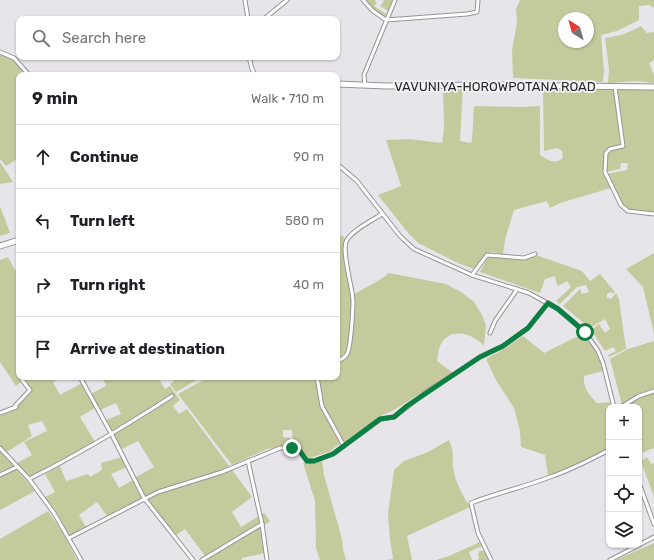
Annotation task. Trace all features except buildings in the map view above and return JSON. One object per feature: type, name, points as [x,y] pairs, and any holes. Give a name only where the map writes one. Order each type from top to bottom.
[{"type":"highway","name":"VAVUNIYA-HOROWPOTANA ROAD","points":[[340,84],[654,87]]},
{"type":"highway","points":[[0,246],[16,241]]},
{"type":"street","points":[[245,0],[248,16]]},
{"type":"street","points":[[268,16],[287,0]]},
{"type":"street","points":[[363,0],[373,11],[386,20],[477,12],[478,0]]},
{"type":"street","points":[[364,85],[364,75],[386,20],[396,0]]},
{"type":"street","points":[[0,52],[14,58],[26,72]]},
{"type":"street","points":[[250,60],[254,72]]},
{"type":"street","points":[[615,86],[623,146],[610,149],[606,153],[605,172],[621,205],[628,211],[654,214]]},
{"type":"street","points":[[340,167],[356,181],[400,236],[414,249],[472,275],[517,288],[548,303],[558,309],[585,332],[592,341],[603,363],[613,404]]},
{"type":"street","points":[[340,360],[347,354],[349,346],[353,300],[347,268],[346,243],[349,236],[382,214]]},
{"type":"street","points":[[472,275],[487,255],[524,258],[535,254]]},
{"type":"street","points":[[490,333],[495,321],[517,288]]},
{"type":"street","points":[[69,538],[158,492],[222,472],[280,448],[292,448],[299,450],[307,461],[314,461],[333,454],[380,419],[394,417],[423,395],[480,357],[503,346],[528,328],[548,303]]},
{"type":"street","points":[[0,412],[16,407],[15,406],[30,390],[22,380]]},
{"type":"street","points":[[82,380],[112,434],[144,498],[193,560]]},
{"type":"street","points":[[318,380],[322,406],[344,446]]},
{"type":"street","points":[[626,404],[639,396],[654,391]]},
{"type":"street","points":[[29,479],[112,434],[172,396]]},
{"type":"street","points":[[0,448],[29,479],[54,512],[81,560]]},
{"type":"street","points":[[491,560],[478,532],[471,503],[574,468],[606,452]]},
{"type":"street","points":[[248,461],[262,524],[267,560]]},
{"type":"street","points":[[0,475],[17,467]]},
{"type":"street","points":[[642,491],[654,524]]},
{"type":"street","points":[[202,560],[262,524]]},
{"type":"street","points":[[642,543],[654,537]]},
{"type":"street","points":[[610,560],[633,548]]},
{"type":"green space","points":[[365,0],[376,0],[375,1],[377,3],[374,6],[388,15],[386,19],[371,8]]},
{"type":"green space","points":[[383,0],[394,0],[388,11],[380,6],[384,1]]},
{"type":"green space","points":[[520,0],[654,0],[654,8],[649,5],[639,6],[639,20],[617,31],[601,35],[604,71],[603,82],[513,78],[512,50],[517,22],[516,9]]},
{"type":"green space","points":[[641,26],[647,33],[654,32],[654,60],[649,63],[654,75],[654,83],[637,81],[608,83],[609,69],[605,38],[624,34]]},
{"type":"green space","points":[[0,54],[13,59],[24,72],[16,72],[16,160],[6,166],[0,159]]},
{"type":"green space","points":[[443,87],[463,87],[460,141],[471,143],[474,106],[540,106],[540,155],[554,161],[563,158],[562,151],[557,148],[544,151],[543,89],[580,88],[615,90],[620,145],[612,146],[606,149],[604,159],[605,174],[611,188],[560,203],[550,208],[547,201],[514,210],[505,240],[503,254],[492,252],[486,254],[477,270],[460,264],[418,243],[378,195],[401,186],[386,140],[409,139],[442,143],[444,128]]},
{"type":"green space","points":[[617,88],[654,88],[654,212],[630,210],[622,204],[607,174],[627,170],[628,163],[621,163],[620,169],[606,172],[608,154],[611,150],[625,146]]},
{"type":"green space","points":[[0,162],[13,182],[0,184]]},
{"type":"green space","points":[[0,206],[10,233],[0,236]]},
{"type":"green space","points":[[342,235],[345,239],[345,255],[352,301],[348,346],[345,353],[340,358],[340,237]]},
{"type":"green space","points":[[654,253],[654,334],[643,287],[626,269]]},
{"type":"green space","points":[[536,255],[582,271],[590,281],[600,274],[615,292],[613,294],[611,292],[607,294],[607,298],[611,299],[616,293],[619,299],[626,349],[609,357],[608,355],[616,351],[613,347],[605,351],[591,330],[599,324],[605,333],[610,329],[605,319],[590,328],[563,306],[580,289],[582,294],[589,292],[586,285],[577,287],[560,304],[556,301],[571,287],[567,281],[558,286],[555,276],[545,279],[540,293],[480,272],[488,256],[524,259]]},
{"type":"green space","points":[[8,257],[16,270],[16,380],[21,380],[21,382],[16,386],[0,362],[0,260]]},
{"type":"green space","points":[[389,273],[446,284],[461,292],[474,302],[482,315],[486,325],[484,346],[473,337],[466,335],[453,334],[447,337],[442,342],[439,349],[437,361],[453,373],[394,410],[383,415],[344,443],[323,402],[320,394],[319,380],[340,380],[340,362],[345,359],[348,354],[354,328],[353,295]]},
{"type":"green space","points":[[587,334],[599,348],[607,370],[584,376],[586,388],[597,403],[613,402],[614,404],[606,404],[606,450],[570,468],[548,476],[545,455],[521,447],[520,431],[514,408],[496,380],[486,359],[523,336],[544,353],[574,338]]},
{"type":"green space","points":[[654,341],[654,390],[622,404],[610,359],[628,349]]},
{"type":"green space","points":[[24,380],[57,380],[53,382],[60,395],[82,383],[95,408],[80,417],[95,442],[30,477],[17,463],[32,455],[24,442],[47,431],[42,421],[28,425],[32,436],[7,452],[0,445],[0,415],[18,408],[17,405],[32,390]]},
{"type":"green space","points":[[103,380],[161,380],[160,381],[165,389],[170,386],[180,400],[173,406],[179,414],[187,409],[252,497],[232,512],[241,527],[264,513],[270,521],[261,528],[265,553],[242,558],[242,560],[208,560],[185,529],[175,536],[146,499],[136,477],[154,467],[138,441],[122,449],[106,420],[121,414],[116,403],[100,410],[91,394],[106,386]]},
{"type":"green space","points":[[173,380],[197,380],[176,392],[170,384],[174,381]]},
{"type":"green space","points":[[204,380],[315,380],[321,405],[341,443],[329,452],[309,458],[300,448],[293,446],[292,430],[283,430],[283,437],[290,438],[290,445],[267,449],[232,465],[178,394]]},
{"type":"green space","points":[[654,392],[654,448],[642,453],[642,404],[630,403],[639,397]]},
{"type":"green space","points":[[449,440],[452,451],[455,478],[470,507],[407,536],[412,560],[386,560],[393,559],[388,514],[394,470],[404,461],[428,452]]},
{"type":"green space","points":[[0,451],[35,491],[0,510]]},
{"type":"green space","points":[[122,457],[127,467],[111,474],[119,488],[133,480],[142,498],[107,516],[97,502],[79,515],[86,527],[70,536],[56,511],[45,497],[55,492],[45,474],[60,466],[66,481],[88,474],[90,477],[102,470],[101,463]]},
{"type":"green space","points":[[647,457],[651,464],[654,463],[654,497],[642,464],[642,460]]},
{"type":"green space","points":[[322,459],[324,475],[342,539],[346,560],[320,560],[316,548],[315,501],[303,463]]},
{"type":"green space","points":[[48,511],[63,533],[77,560],[0,560],[0,539]]},
{"type":"green space","points":[[480,542],[482,546],[469,552],[472,560],[436,560],[449,556]]},
{"type":"green space","points":[[654,543],[654,560],[616,560]]},
{"type":"green space","points":[[479,551],[486,551],[489,560],[476,560],[479,559]]},
{"type":"route","points":[[292,448],[299,450],[307,461],[314,461],[333,454],[380,419],[394,417],[428,391],[480,357],[503,346],[528,328],[548,303],[558,309],[585,332]]}]
